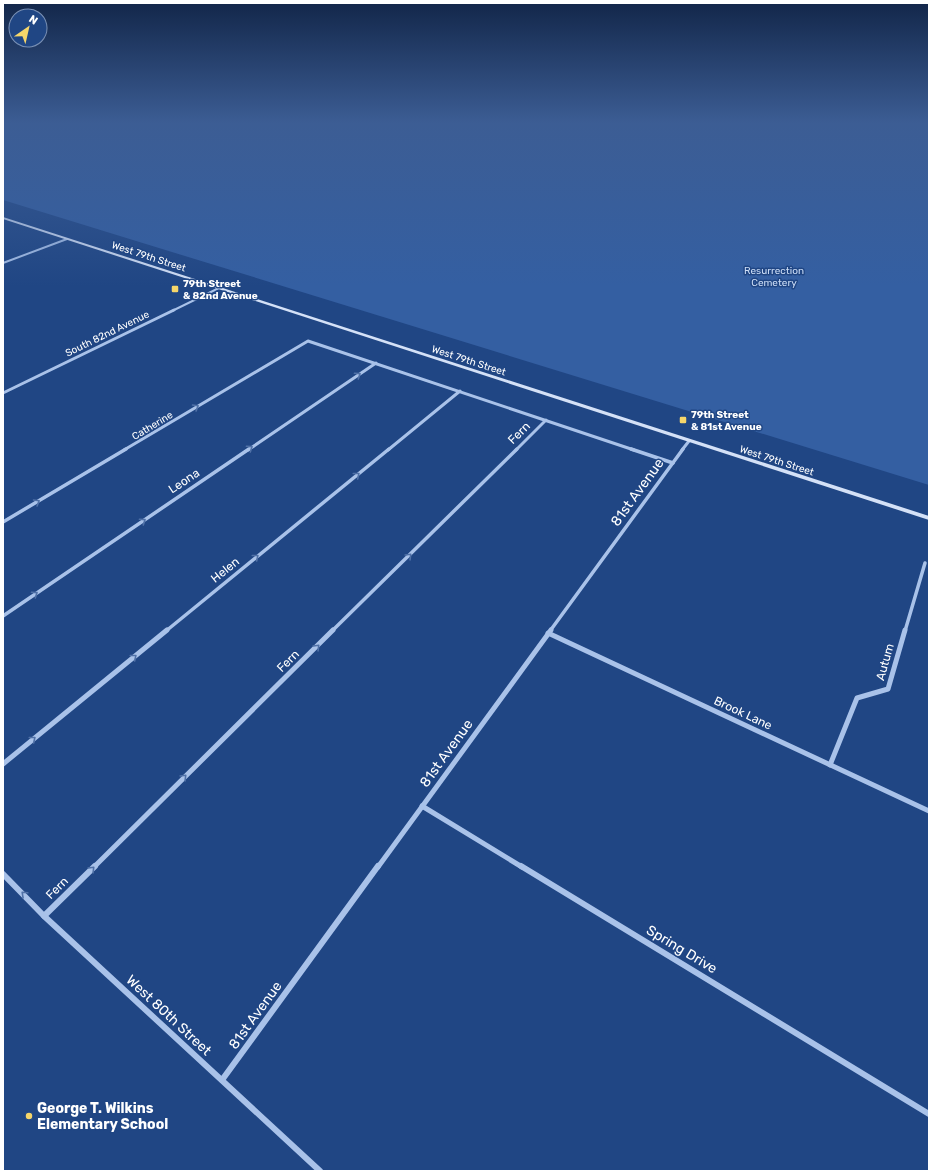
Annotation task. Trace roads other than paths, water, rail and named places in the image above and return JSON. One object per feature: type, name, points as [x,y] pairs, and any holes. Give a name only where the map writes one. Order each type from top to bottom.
[{"type":"main road","name":"West 79th Street","points":[[3,218],[929,518]]},
{"type":"street","points":[[3,263],[67,239]]},
{"type":"street","name":"South 82nd Avenue","points":[[3,393],[219,288]]},
{"type":"street","name":"Catherine","points":[[3,522],[308,341],[376,363]]},
{"type":"street","points":[[376,363],[673,463]]},
{"type":"street","name":"Leona","points":[[3,616],[376,363]]},
{"type":"street","name":"Helen","points":[[3,764],[460,391]]},
{"type":"street","name":"Fern","points":[[44,916],[546,420]]},
{"type":"street","name":"81st Avenue","points":[[222,1080],[689,441]]},
{"type":"street","name":"Autum","points":[[830,765],[857,698],[888,689],[925,563]]},
{"type":"street","name":"Brook Lane","points":[[548,633],[929,811]]},
{"type":"street","name":"Spring Drive","points":[[422,806],[929,1114]]},
{"type":"street","name":"West 80th Street","points":[[3,874],[44,916],[320,1171]]},
{"type":"place","name":"79th Street & 82nd Avenue","points":[[175,289]]},
{"type":"place","name":"79th Street & 81st Avenue","points":[[683,420]]},
{"type":"place","name":"George T. Wilkins Elementary School","points":[[29,1116]]},
{"type":"park label","name":"Resurrection Cemetery","points":[[774,276]]}]
